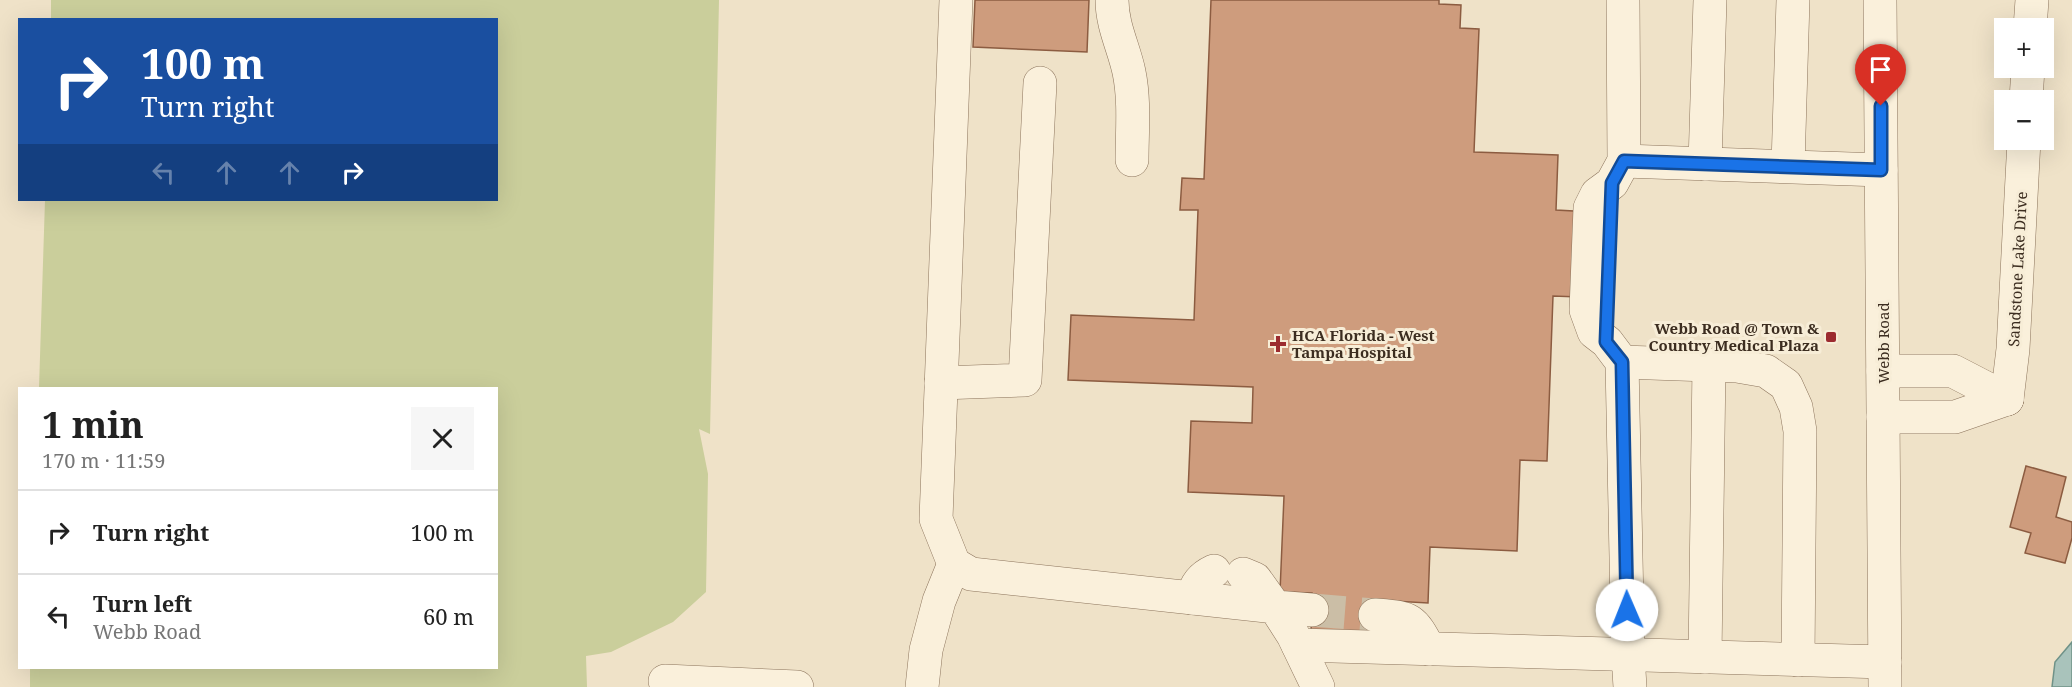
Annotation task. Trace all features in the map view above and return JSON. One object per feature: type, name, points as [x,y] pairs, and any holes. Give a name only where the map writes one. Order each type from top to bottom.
[{"type":"street","points":[[956,0],[936,519],[954,564],[971,574],[1312,610]]},
{"type":"street","points":[[1112,0],[1116,30],[1129,72],[1132,94],[1132,160]]},
{"type":"street","points":[[1623,0],[1614,352],[1630,687]]},
{"type":"street","points":[[1705,164],[1710,0]]},
{"type":"street","points":[[1788,166],[1793,0]]},
{"type":"street","name":"Webb Road","points":[[1880,0],[1885,675]]},
{"type":"street","points":[[2031,18],[2032,0]]},
{"type":"street","points":[[941,383],[1025,380],[1040,83]]},
{"type":"street","name":"Sandstone Lake Drive","points":[[2007,399],[2013,349],[2023,150]]},
{"type":"street","points":[[1618,172],[1705,164],[1881,170]]},
{"type":"street","points":[[1614,352],[1766,371],[1786,385],[1796,407],[1800,431],[1798,660]]},
{"type":"street","points":[[1705,657],[1709,365]]},
{"type":"street","points":[[1883,371],[1953,371],[2007,399]]},
{"type":"street","points":[[1883,417],[1954,417],[2007,399]]},
{"type":"street","points":[[922,687],[926,650],[939,602],[954,564]]},
{"type":"street","points":[[1192,598],[1202,576],[1228,572],[1255,579],[1298,645],[1318,687]]},
{"type":"street","points":[[1375,615],[1404,618],[1417,627],[1429,649]]},
{"type":"street","points":[[1298,645],[1798,660],[1885,675]]},
{"type":"street","points":[[665,681],[797,687]]},
{"type":"green space","points":[[51,0],[719,0],[710,434],[699,429],[708,474],[706,592],[673,622],[611,652],[586,656],[587,687],[30,687],[30,669],[498,669],[498,387],[39,387],[45,201],[498,201],[498,18],[51,18]]},
{"type":"water","points":[[2072,642],[2072,687],[2052,687],[2055,662]]},
{"type":"building","points":[[975,0],[1089,0],[1087,52],[973,47]]},
{"type":"building","points":[[1211,0],[1439,0],[1439,4],[1461,5],[1460,28],[1479,29],[1474,152],[1558,155],[1556,210],[1610,213],[1606,298],[1553,296],[1547,461],[1520,460],[1517,551],[1430,547],[1428,603],[1376,600],[1374,638],[1311,635],[1312,593],[1280,592],[1284,496],[1188,492],[1191,421],[1252,423],[1253,387],[1068,380],[1071,315],[1194,320],[1198,210],[1180,210],[1182,178],[1204,179]]},
{"type":"building","points":[[2026,466],[2066,477],[2056,517],[2072,522],[2072,538],[2065,563],[2025,553],[2031,533],[2010,527]]},
{"type":"tunnel","points":[[1312,610],[1375,615]]},
{"type":"place","name":"Webb Road @ Town & Country Medical Plaza","points":[[1831,337]]},
{"type":"place","name":"HCA Florida - West Tampa Hospital","points":[[1278,344]]},
{"type":"route","points":[[1627,610],[1622,362],[1606,342],[1612,183],[1624,161],[1881,170],[1881,106]]}]
